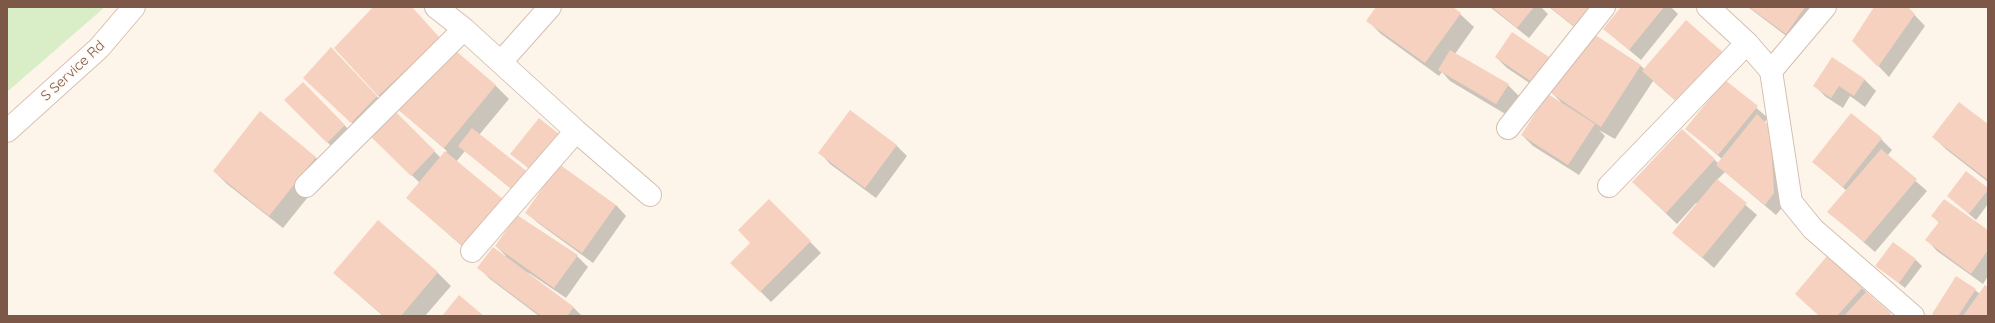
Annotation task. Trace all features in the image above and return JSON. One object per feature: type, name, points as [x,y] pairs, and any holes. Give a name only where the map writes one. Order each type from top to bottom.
[{"type":"street","name":"S Service Rd","points":[[7,131],[99,48],[134,7]]},
{"type":"street","points":[[436,7],[464,29],[576,131],[650,194]]},
{"type":"street","points":[[501,62],[550,7]]},
{"type":"street","points":[[1508,128],[1604,7]]},
{"type":"street","points":[[1708,7],[1747,44],[1771,71],[1791,202],[1813,229],[1913,316]]},
{"type":"street","points":[[1771,71],[1825,7]]},
{"type":"street","points":[[306,186],[464,29]]},
{"type":"street","points":[[1609,186],[1747,44]]},
{"type":"street","points":[[472,251],[576,131]]},
{"type":"green space","points":[[7,7],[105,7],[7,92]]},
{"type":"building","points":[[373,7],[412,7],[440,38],[378,96],[334,48]]},
{"type":"building","points":[[1376,7],[1453,7],[1461,13],[1425,63],[1366,21]]},
{"type":"building","points":[[1492,7],[1534,7],[1517,28]]},
{"type":"building","points":[[1550,7],[1590,7],[1575,27]]},
{"type":"building","points":[[1621,7],[1664,7],[1629,50],[1603,29]]},
{"type":"building","points":[[1749,7],[1805,7],[1786,34]]},
{"type":"building","points":[[1874,7],[1908,7],[1915,14],[1878,67],[1852,41]]},
{"type":"building","points":[[1686,20],[1725,54],[1681,105],[1642,71]]},
{"type":"building","points":[[1512,32],[1549,57],[1532,82],[1495,57]]},
{"type":"building","points":[[1591,32],[1641,65],[1601,127],[1551,93]]},
{"type":"building","points":[[331,47],[377,96],[351,123],[303,78]]},
{"type":"building","points":[[1450,50],[1509,84],[1496,104],[1438,70]]},
{"type":"building","points":[[456,51],[496,85],[444,148],[397,109]]},
{"type":"building","points":[[1832,57],[1865,79],[1854,96],[1839,86],[1831,98],[1813,86]]},
{"type":"building","points":[[1725,80],[1758,106],[1718,155],[1685,129]]},
{"type":"building","points":[[303,82],[345,125],[327,143],[284,100]]},
{"type":"building","points":[[1548,94],[1595,124],[1568,165],[1521,135]]},
{"type":"building","points":[[1959,102],[1988,124],[1988,180],[1932,137]]},
{"type":"building","points":[[392,108],[435,151],[411,176],[368,134]]},
{"type":"building","points":[[850,110],[897,145],[865,188],[818,153]]},
{"type":"building","points":[[260,111],[316,157],[269,216],[213,171]]},
{"type":"building","points":[[1851,113],[1882,138],[1843,187],[1812,162]]},
{"type":"building","points":[[1757,114],[1770,127],[1774,193],[1765,205],[1716,165]]},
{"type":"building","points":[[539,118],[559,134],[531,170],[510,154]]},
{"type":"building","points":[[472,128],[529,173],[514,191],[458,146]]},
{"type":"building","points":[[1682,129],[1715,159],[1666,213],[1632,182]]},
{"type":"building","points":[[1881,149],[1917,179],[1864,242],[1827,212]]},
{"type":"building","points":[[445,151],[504,200],[464,247],[406,198]]},
{"type":"building","points":[[559,164],[616,205],[582,253],[525,213]]},
{"type":"building","points":[[1966,171],[1988,188],[1969,214],[1947,196]]},
{"type":"building","points":[[1717,179],[1747,203],[1702,258],[1672,233]]},
{"type":"building","points":[[769,199],[811,241],[760,292],[730,263],[750,243],[738,230]]},
{"type":"building","points":[[1944,199],[1988,230],[1988,250],[1971,274],[1925,240],[1939,222],[1931,216]]},
{"type":"building","points":[[517,215],[578,255],[554,288],[495,246]]},
{"type":"building","points":[[378,220],[438,272],[401,316],[384,316],[333,273]]},
{"type":"building","points":[[1893,242],[1916,259],[1899,283],[1875,266]]},
{"type":"building","points":[[493,247],[574,307],[567,316],[541,316],[477,268]]},
{"type":"building","points":[[1827,256],[1863,287],[1837,316],[1819,316],[1795,294]]},
{"type":"building","points":[[1956,276],[1976,289],[1958,316],[1935,316],[1932,314]]},
{"type":"building","points":[[1985,285],[1988,287],[1988,316],[1963,316]]},
{"type":"building","points":[[1866,292],[1891,313],[1888,316],[1844,316]]},
{"type":"building","points":[[459,295],[484,316],[442,316]]}]
